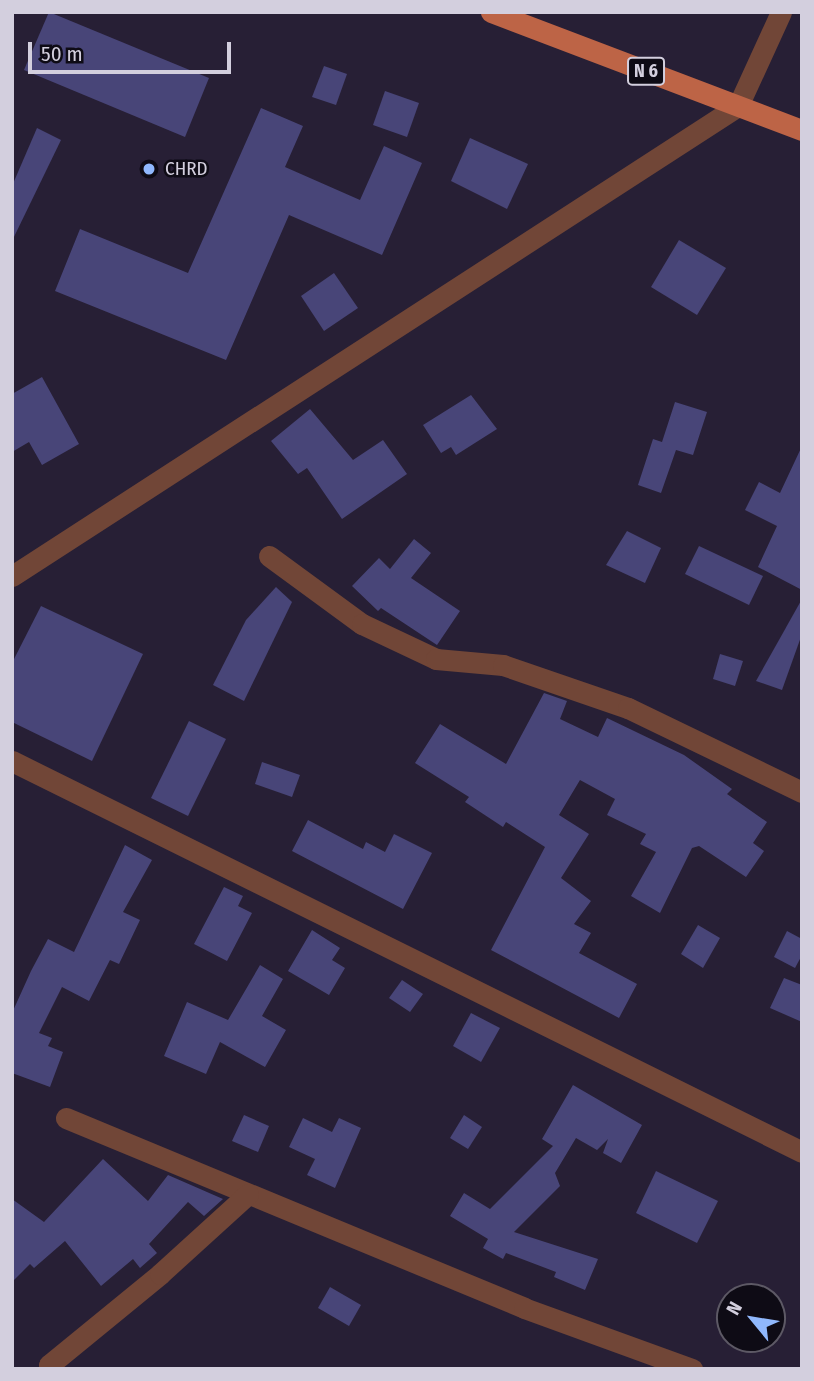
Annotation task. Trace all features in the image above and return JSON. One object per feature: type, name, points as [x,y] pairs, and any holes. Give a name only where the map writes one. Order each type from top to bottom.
[{"type":"main road","name":"N 6","points":[[491,12],[802,130]]},
{"type":"street","points":[[12,576],[738,106],[781,12]]},
{"type":"street","points":[[269,556],[362,624],[436,659],[503,665],[628,708],[802,792]]},
{"type":"street","points":[[12,761],[802,1152]]},
{"type":"street","points":[[66,1118],[524,1308],[692,1369]]},
{"type":"street","points":[[52,1369],[49,1365],[160,1274],[248,1194]]},
{"type":"building","points":[[49,12],[209,78],[185,137],[24,70]]},
{"type":"building","points":[[324,66],[347,74],[336,105],[312,97]]},
{"type":"building","points":[[385,91],[419,103],[407,137],[373,125]]},
{"type":"building","points":[[261,108],[303,126],[285,167],[360,200],[384,146],[422,163],[382,255],[289,215],[226,360],[55,291],[80,229],[188,273]]},
{"type":"building","points":[[37,128],[61,140],[12,241],[12,186]]},
{"type":"building","points":[[470,138],[528,164],[507,209],[451,181]]},
{"type":"building","points":[[679,240],[726,268],[697,315],[651,287]]},
{"type":"building","points":[[334,273],[358,308],[324,331],[301,296]]},
{"type":"building","points":[[42,377],[79,444],[42,465],[29,442],[12,452],[12,394]]},
{"type":"building","points":[[471,395],[497,429],[456,455],[451,447],[441,453],[423,425]]},
{"type":"building","points":[[675,402],[707,412],[693,455],[676,450],[661,493],[638,485],[653,439],[662,442]]},
{"type":"building","points":[[310,409],[353,460],[383,440],[407,474],[342,519],[307,468],[298,474],[271,441]]},
{"type":"building","points":[[802,446],[802,590],[758,567],[777,526],[745,510],[759,482],[780,493]]},
{"type":"building","points":[[627,531],[661,548],[645,583],[606,565]]},
{"type":"building","points":[[414,539],[431,553],[411,578],[460,611],[437,645],[381,608],[378,611],[352,586],[379,558],[390,569]]},
{"type":"building","points":[[699,546],[763,576],[749,605],[685,574]]},
{"type":"building","points":[[276,587],[292,602],[244,701],[213,685],[246,620]]},
{"type":"building","points":[[802,599],[802,634],[782,690],[756,681]]},
{"type":"building","points":[[41,606],[143,654],[92,761],[12,722],[12,663]]},
{"type":"building","points":[[720,654],[743,661],[735,686],[713,679]]},
{"type":"building","points":[[544,693],[567,701],[560,719],[598,737],[607,718],[684,755],[732,789],[727,794],[767,822],[753,843],[764,851],[746,877],[699,846],[692,848],[660,913],[631,896],[656,852],[640,844],[646,834],[607,815],[615,799],[580,780],[559,815],[589,834],[561,878],[591,901],[574,924],[591,933],[579,953],[637,984],[619,1018],[491,950],[545,847],[506,822],[503,827],[465,802],[469,797],[415,763],[440,724],[506,764]]},
{"type":"building","points":[[189,721],[226,739],[188,816],[151,798]]},
{"type":"building","points":[[262,762],[300,775],[292,797],[255,784]]},
{"type":"building","points":[[308,820],[363,849],[366,842],[385,852],[394,834],[432,853],[403,909],[292,851]]},
{"type":"building","points":[[125,845],[152,860],[123,912],[140,920],[119,964],[110,960],[89,1001],[62,987],[39,1033],[52,1038],[48,1046],[63,1052],[50,1087],[12,1073],[12,1013],[31,971],[48,939],[74,952]]},
{"type":"building","points":[[224,887],[243,896],[238,906],[252,913],[227,961],[194,944]]},
{"type":"building","points":[[698,925],[720,938],[703,968],[681,954]]},
{"type":"building","points":[[312,930],[340,948],[332,960],[345,968],[329,995],[288,971]]},
{"type":"building","points":[[787,931],[802,939],[802,955],[795,968],[774,957]]},
{"type":"building","points":[[260,965],[283,979],[262,1016],[286,1030],[265,1067],[220,1042],[206,1074],[164,1056],[187,1002],[228,1020]]},
{"type":"building","points":[[784,978],[802,985],[802,1022],[770,1008]]},
{"type":"building","points":[[402,980],[423,994],[410,1012],[389,998]]},
{"type":"building","points":[[471,1013],[500,1028],[481,1062],[453,1046]]},
{"type":"building","points":[[573,1085],[642,1125],[621,1163],[603,1153],[608,1139],[597,1150],[576,1138],[555,1173],[560,1186],[514,1232],[598,1259],[585,1290],[554,1277],[556,1272],[506,1253],[503,1259],[483,1248],[488,1239],[450,1216],[464,1193],[490,1209],[553,1146],[542,1139]]},
{"type":"building","points":[[244,1115],[269,1126],[258,1152],[232,1141]]},
{"type":"building","points":[[464,1115],[482,1127],[468,1149],[450,1138]]},
{"type":"building","points":[[303,1118],[332,1132],[339,1118],[361,1128],[335,1188],[307,1175],[315,1159],[289,1147]]},
{"type":"building","points":[[103,1159],[148,1201],[168,1175],[223,1199],[204,1216],[188,1202],[149,1244],[157,1253],[140,1268],[133,1259],[101,1286],[65,1241],[34,1268],[30,1264],[12,1282],[12,1199],[44,1222]]},
{"type":"building","points":[[656,1171],[718,1201],[697,1243],[636,1213]]},
{"type":"building","points":[[330,1287],[361,1305],[349,1326],[318,1308]]},
{"type":"place","name":"CHRD","points":[[149,169]]}]
